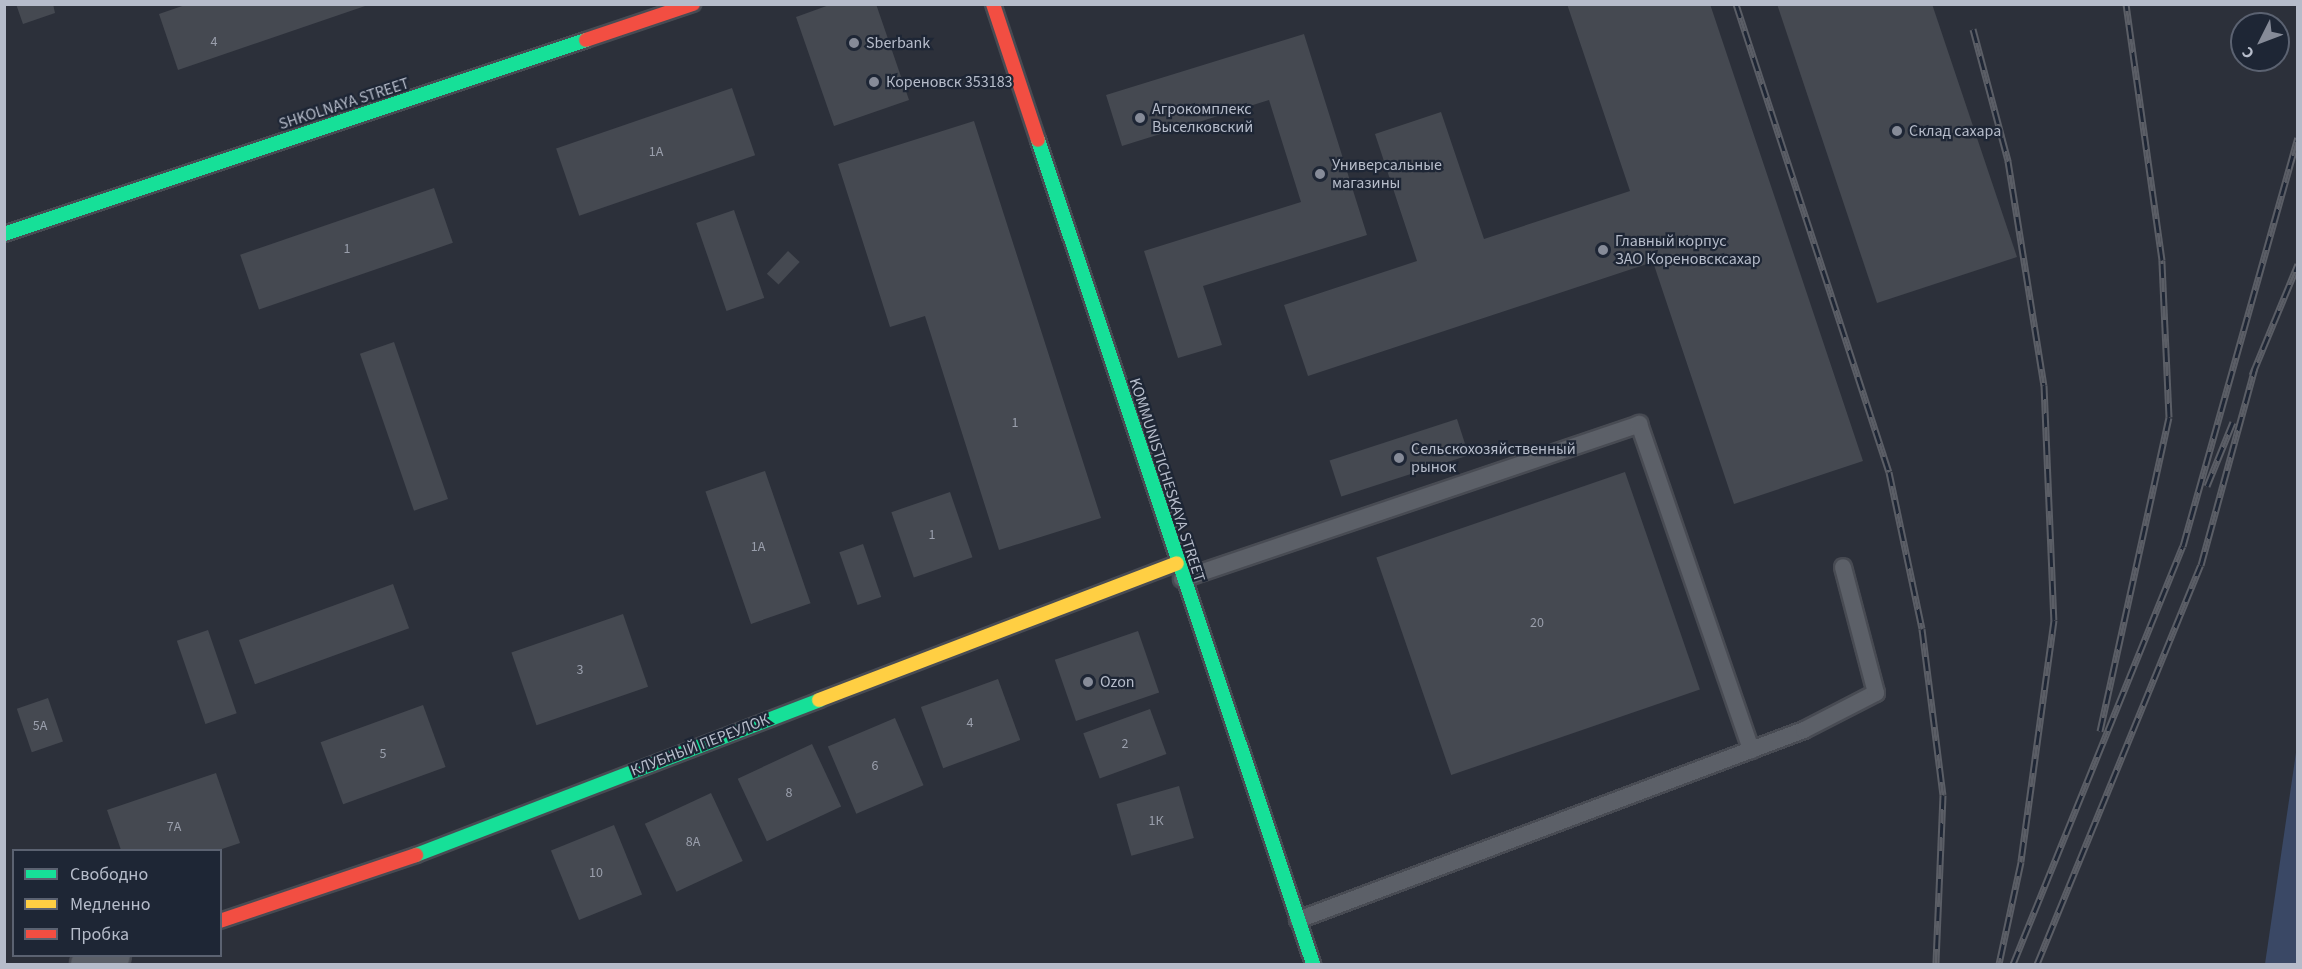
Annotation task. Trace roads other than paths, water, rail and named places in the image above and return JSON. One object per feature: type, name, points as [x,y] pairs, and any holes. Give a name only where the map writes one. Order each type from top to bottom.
[{"type":"street","name":"SHKOLNAYA STREET","points":[[4,234],[693,4]]},
{"type":"street","name":"KOMMUNISTICHESKAYA STREET","points":[[993,4],[1180,571],[1313,964]]},
{"type":"street","name":"КЛУБНЫЙ ПЕРЕУЛОК","points":[[222,920],[355,878],[1180,571]]},
{"type":"street","points":[[87,964],[111,957]]},
{"type":"lane","points":[[1180,571],[1639,423],[1752,750]]},
{"type":"lane","points":[[1298,920],[1752,750],[1876,693],[1843,567]]},
{"type":"water","points":[[2297,746],[2297,964],[2265,964]]},
{"type":"railway","points":[[1736,4],[1889,472],[1922,629],[1943,795],[1936,964]]},
{"type":"railway","points":[[2100,731],[2169,417],[2162,260],[2126,4]]},
{"type":"railway","points":[[1973,29],[2008,161],[2044,385],[2054,620],[2021,862],[1999,964]]},
{"type":"railway","points":[[2013,964],[2183,546],[2298,138]]},
{"type":"railway","points":[[2252,375],[2298,264]]},
{"type":"railway","points":[[2037,964],[2201,565],[2255,368]]},
{"type":"railway","points":[[2207,486],[2233,422]]},
{"type":"place","name":"Sberbank","points":[[854,43]]},
{"type":"place","name":"Кореновск 353183","points":[[874,82]]},
{"type":"place","name":"Агрокомплекс Выселковский","points":[[1140,118]]},
{"type":"place","name":"Склад сахара","points":[[1897,131]]},
{"type":"place","name":"Универсальные магазины","points":[[1320,174]]},
{"type":"place","name":"Главный корпус ЗАО Кореновсксахар","points":[[1603,250]]},
{"type":"place","name":"Сельскохозяйственный рынок","points":[[1399,458]]},
{"type":"place","name":"Ozon","points":[[1088,682]]}]
